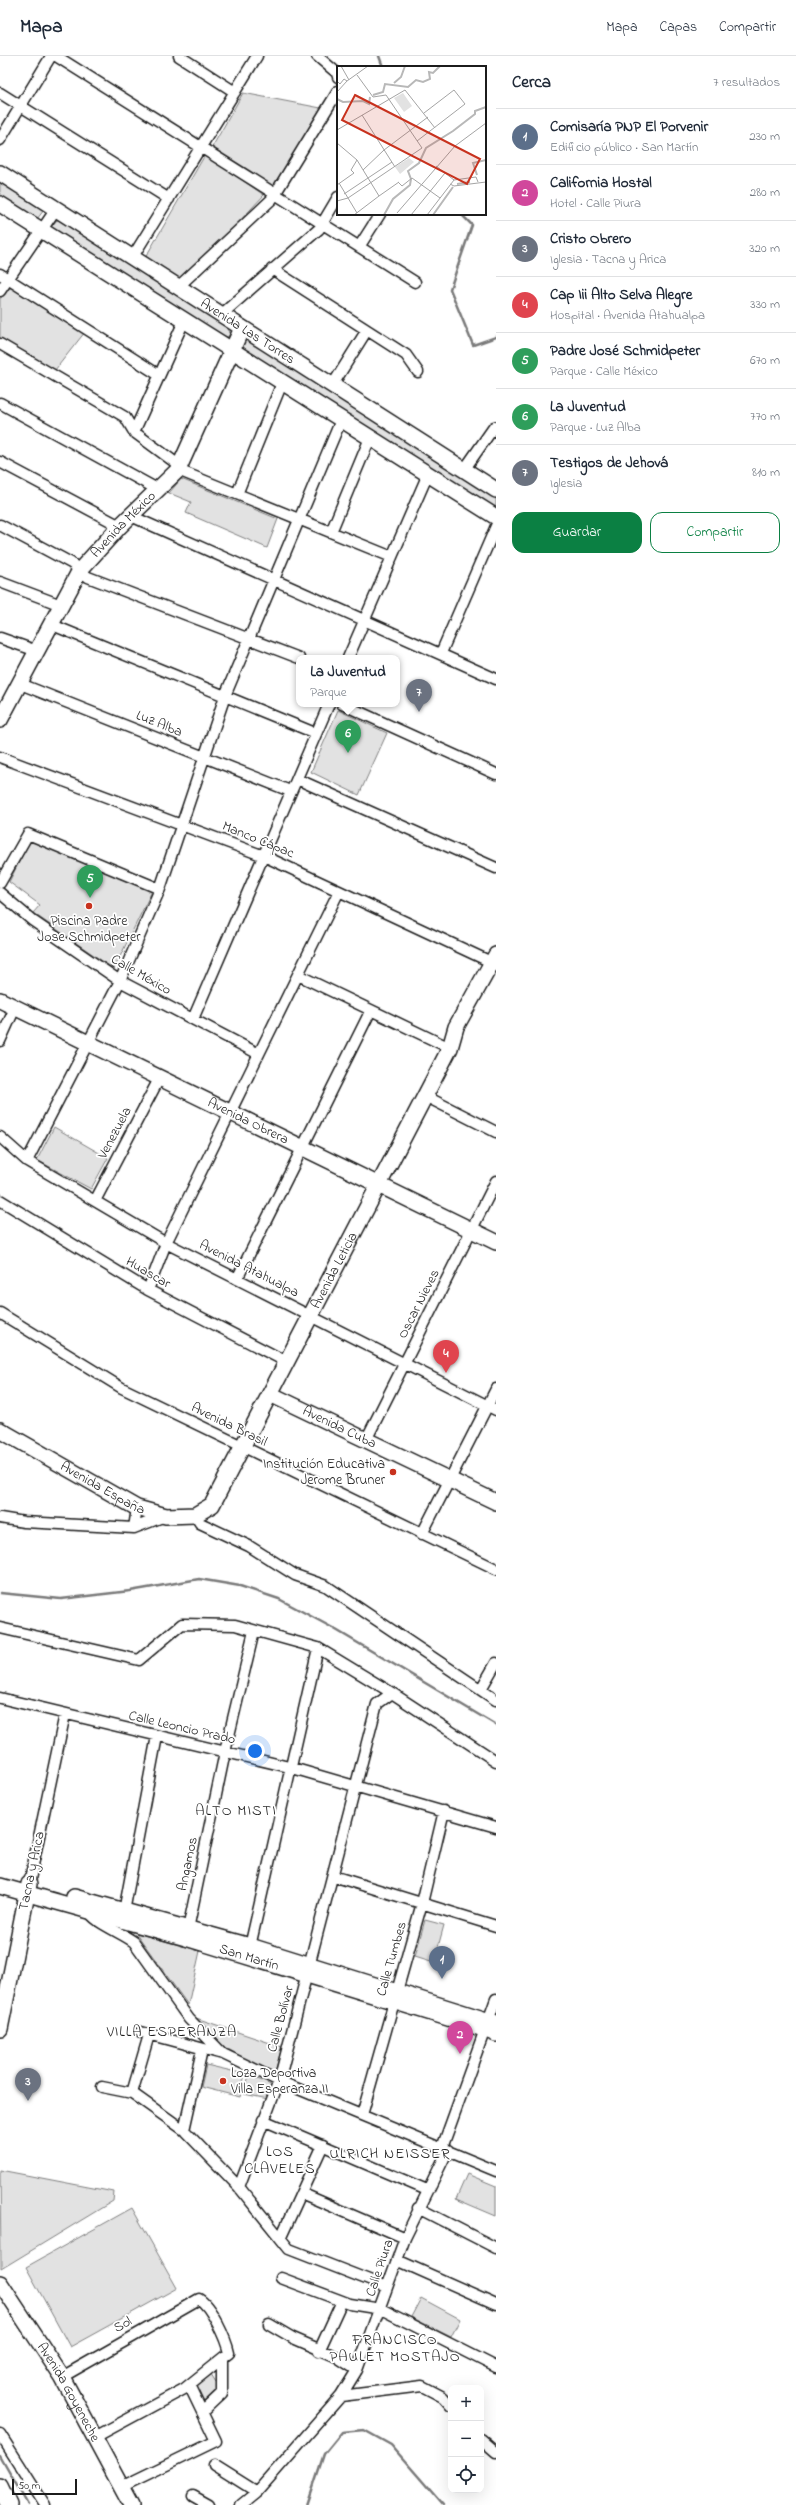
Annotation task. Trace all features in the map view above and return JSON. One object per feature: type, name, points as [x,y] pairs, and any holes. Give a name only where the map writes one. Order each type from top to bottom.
[{"type":"street","points":[[0,140],[51,56]]},
{"type":"street","points":[[56,56],[415,282]]},
{"type":"street","points":[[132,258],[257,56]]},
{"type":"street","points":[[317,56],[337,73]]},
{"type":"street","points":[[186,58],[235,92]]},
{"type":"street","points":[[0,93],[169,199]]},
{"type":"street","points":[[178,287],[275,194],[337,93]]},
{"type":"street","name":"Avenida Las Torres","points":[[0,173],[496,490]]},
{"type":"street","points":[[221,315],[272,268],[319,229],[337,199]]},
{"type":"street","name":"Avenida Las Torres","points":[[0,204],[282,383],[496,516]]},
{"type":"street","points":[[0,291],[4,276],[41,231],[56,209]]},
{"type":"street","points":[[360,247],[379,215]]},
{"type":"street","points":[[272,268],[406,355],[418,372]]},
{"type":"street","points":[[4,276],[159,375]]},
{"type":"street","points":[[134,432],[184,321]]},
{"type":"street","name":"Avenida México","points":[[0,720],[5,698],[18,683],[37,651],[80,570],[125,521],[179,468],[242,328]]},
{"type":"street","points":[[332,386],[367,330]]},
{"type":"street","points":[[0,344],[125,417],[134,432],[179,468],[237,494],[392,557]]},
{"type":"street","points":[[237,494],[282,383]]},
{"type":"street","points":[[0,403],[157,489]]},
{"type":"street","points":[[28,1161],[120,981],[160,888],[225,696],[341,420]]},
{"type":"street","points":[[464,470],[494,427],[496,428]]},
{"type":"street","points":[[331,532],[370,438]]},
{"type":"street","points":[[0,462],[125,521],[274,580],[365,619],[496,679]]},
{"type":"street","points":[[349,655],[428,474]]},
{"type":"street","points":[[0,525],[71,563],[88,577],[296,657]]},
{"type":"street","points":[[441,653],[496,526]]},
{"type":"street","points":[[0,582],[61,605]]},
{"type":"street","points":[[50,624],[315,734]]},
{"type":"street","points":[[0,638],[37,651]]},
{"type":"street","name":"Luz Alba","points":[[18,683],[290,791]]},
{"type":"street","points":[[193,1019],[264,856],[290,791],[328,707]]},
{"type":"street","points":[[349,707],[496,774]]},
{"type":"street","name":"Manco Cápac","points":[[0,757],[264,856],[495,964]]},
{"type":"street","points":[[296,778],[496,868]]},
{"type":"street","points":[[0,883],[28,834],[160,888]]},
{"type":"street","points":[[148,1290],[166,1243],[339,891]]},
{"type":"street","name":"Calle México","points":[[0,893],[33,921],[120,981],[259,1054]]},
{"type":"street","name":"Avenida Leticia","points":[[212,1505],[425,1096],[452,1042],[456,1027],[495,964]]},
{"type":"street","points":[[298,975],[371,1010],[452,1042]]},
{"type":"street","name":"Avenida Obrera","points":[[0,1000],[302,1146],[496,1242]]},
{"type":"street","points":[[0,1041],[16,1008]]},
{"type":"street","points":[[237,1279],[371,1010]]},
{"type":"street","name":"Venezuela","points":[[95,1201],[160,1077]]},
{"type":"street","points":[[425,1096],[496,1132]]},
{"type":"street","name":"Avenida Atahualpa","points":[[0,1137],[28,1161],[166,1243],[492,1408]]},
{"type":"street","name":"Oscar Nieves","points":[[366,1440],[496,1181]]},
{"type":"street","name":"Huascar","points":[[0,1200],[148,1290],[287,1362]]},
{"type":"street","name":"Avenida Brasil","points":[[0,1313],[122,1388],[242,1448],[496,1569]]},
{"type":"street","points":[[422,1534],[450,1480],[492,1408],[496,1389]]},
{"type":"street","name":"Avenida Cuba","points":[[270,1394],[496,1502]]},
{"type":"street","name":"Avenida España","points":[[0,1430],[137,1508],[166,1516],[195,1515],[212,1505]]},
{"type":"street","points":[[134,1528],[137,1508]]},
{"type":"street","points":[[195,1515],[200,1523],[249,1546],[296,1575],[326,1586],[496,1700]]},
{"type":"street","points":[[0,1518],[24,1522],[134,1528],[166,1516]]},
{"type":"street","points":[[0,1628],[139,1660],[182,1624],[235,1625],[318,1648],[392,1693],[496,1761]]},
{"type":"street","name":"Angamos","points":[[187,1933],[225,1752],[254,1631]]},
{"type":"street","points":[[249,1952],[289,1767],[318,1648]]},
{"type":"street","points":[[481,1689],[496,1663]]},
{"type":"street","name":"Calle Bolívar","points":[[239,2187],[279,2080],[377,1704],[392,1693]]},
{"type":"street","name":"Calle Leoncio Prado","points":[[0,1698],[289,1767],[444,1810],[496,1827]]},
{"type":"street","name":"Tacna y Arica","points":[[0,2028],[65,1714]]},
{"type":"street","points":[[123,1916],[157,1736]]},
{"type":"street","name":"Calle Tumbes","points":[[362,2115],[422,1903],[444,1810]]},
{"type":"street","name":"San Martín","points":[[0,1876],[28,1889],[187,1933],[491,2026]]},
{"type":"street","points":[[333,1876],[496,1926]]},
{"type":"street","name":"San Martín","points":[[0,1886],[28,1889]]},
{"type":"street","points":[[91,1907],[94,1919],[122,1932],[134,1942],[189,2019],[223,2054]]},
{"type":"street","name":"Calle Piura","points":[[241,2505],[257,2492],[341,2396],[357,2370],[381,2309],[387,2287],[405,2238],[445,2149],[491,2026],[496,1999]]},
{"type":"street","points":[[132,2093],[145,2033],[202,2050],[223,2054],[279,2080],[496,2171]]},
{"type":"street","points":[[184,2130],[202,2050]]},
{"type":"street","points":[[102,2087],[132,2093],[184,2130],[239,2187],[281,2237],[289,2249],[387,2287]]},
{"type":"street","points":[[263,2120],[427,2190]]},
{"type":"street","points":[[281,2237],[323,2145]]},
{"type":"street","points":[[301,2193],[405,2238]]},
{"type":"street","points":[[418,2208],[496,2248]]},
{"type":"street","points":[[397,2260],[496,2304]]},
{"type":"street","points":[[281,2278],[350,2304],[381,2309],[496,2367]]},
{"type":"street","name":"Avenida Goyeneche","points":[[0,2282],[62,2377],[131,2505]]},
{"type":"street","name":"Sol","points":[[62,2377],[199,2299],[204,2302],[226,2343],[229,2353],[222,2358]]},
{"type":"street","points":[[319,2351],[342,2301]]},
{"type":"street","points":[[269,2324],[319,2351],[336,2357],[357,2370]]},
{"type":"street","points":[[95,2437],[189,2385],[222,2358]]},
{"type":"street","points":[[202,2412],[222,2393],[222,2358]]},
{"type":"street","points":[[121,2487],[216,2440],[189,2385]]},
{"type":"street","points":[[341,2396],[422,2386],[443,2397],[448,2403]]},
{"type":"street","points":[[0,2434],[45,2505]]},
{"type":"street","points":[[484,2442],[496,2452]]},
{"type":"street","points":[[214,2465],[257,2492]]},
{"type":"street","points":[[0,2486],[9,2505]]},
{"type":"street","points":[[193,2496],[208,2505]]},
{"type":"shaded area","points":[[243,93],[321,108],[273,187],[211,149]]},
{"type":"shaded area","points":[[205,155],[264,195],[182,283],[145,258]]},
{"type":"shaded area","points":[[0,182],[44,210],[37,219],[0,196]]},
{"type":"shaded area","points":[[57,220],[61,221],[227,326],[230,333],[228,337],[213,333],[50,228]]},
{"type":"shaded area","points":[[10,284],[85,332],[55,370],[0,338],[0,299]]},
{"type":"shaded area","points":[[249,339],[496,498],[496,511],[251,354],[243,347],[244,341]]},
{"type":"shaded area","points":[[181,479],[278,519],[267,548],[186,513],[191,502],[169,493]]},
{"type":"shaded area","points":[[338,710],[387,733],[359,795],[311,772]]},
{"type":"shaded area","points":[[30,840],[152,891],[114,969],[33,913],[40,905],[9,882]]},
{"type":"shaded area","points":[[54,1127],[108,1158],[91,1189],[37,1160]]},
{"type":"shaded area","points":[[425,1920],[444,1925],[434,1962],[415,1956]]},
{"type":"shaded area","points":[[136,1933],[200,1951],[188,2005]]},
{"type":"shaded area","points":[[196,2018],[282,2047],[274,2075],[221,2045]]},
{"type":"shaded area","name":"Loza Deportiva Villa Esperanza II","points":[[206,2065],[245,2074],[240,2097],[201,2087]]},
{"type":"shaded area","points":[[249,2075],[273,2086],[268,2099],[244,2094]]},
{"type":"shaded area","points":[[0,2170],[114,2192],[113,2201],[1,2269]]},
{"type":"shaded area","points":[[467,2174],[496,2186],[496,2216],[456,2199]]},
{"type":"shaded area","points":[[132,2208],[177,2288],[70,2347],[26,2267]]},
{"type":"shaded area","points":[[421,2298],[460,2319],[451,2337],[411,2317]]},
{"type":"shaded area","points":[[211,2374],[222,2392],[200,2404],[190,2385]]},
{"type":"waterway","points":[[379,56],[383,66]]},
{"type":"waterway","points":[[462,215],[472,225],[450,289],[473,345],[496,337]]},
{"type":"waterway","points":[[0,1593],[61,1599],[130,1591],[199,1579],[240,1586],[279,1599],[331,1627],[496,1725]]},
{"type":"waterway","points":[[307,2505],[324,2454],[342,2432],[364,2430],[391,2445],[443,2505]]},
{"type":"waterway","points":[[0,2456],[28,2505]]},
{"type":"place","name":"Testigos de Jehová","points":[[419,712]]},
{"type":"place","name":"La Juventud","points":[[348,753]]},
{"type":"place","name":"Padre José Schmidpeter","points":[[90,898]]},
{"type":"place","name":"Piscina Padre Jose Schmidpeter","points":[[89,906]]},
{"type":"place","name":"Cap Iii Alto Selva Alegre","points":[[446,1373]]},
{"type":"place","name":"Institución Educativa Jerome Bruner","points":[[393,1472]]},
{"type":"place","name":"Comisaría PNP El Porvenir","points":[[442,1979]]},
{"type":"place","name":"California Hostal","points":[[460,2054]]},
{"type":"place","name":"Loza Deportiva Villa Esperanza II","points":[[223,2081]]},
{"type":"place","name":"Cristo Obrero","points":[[28,2101]]},
{"type":"district","name":"ALTO MISTI","points":[[236,1811]]},
{"type":"district","name":"VILLA ESPERANZA","points":[[172,2032]]},
{"type":"district","name":"ULRICH NEISSER","points":[[390,2154]]},
{"type":"district","name":"LOS CLAVELES","points":[[280,2160]]},
{"type":"district","name":"FRANCISCO PAULET MOSTAJO","points":[[395,2348]]}]
